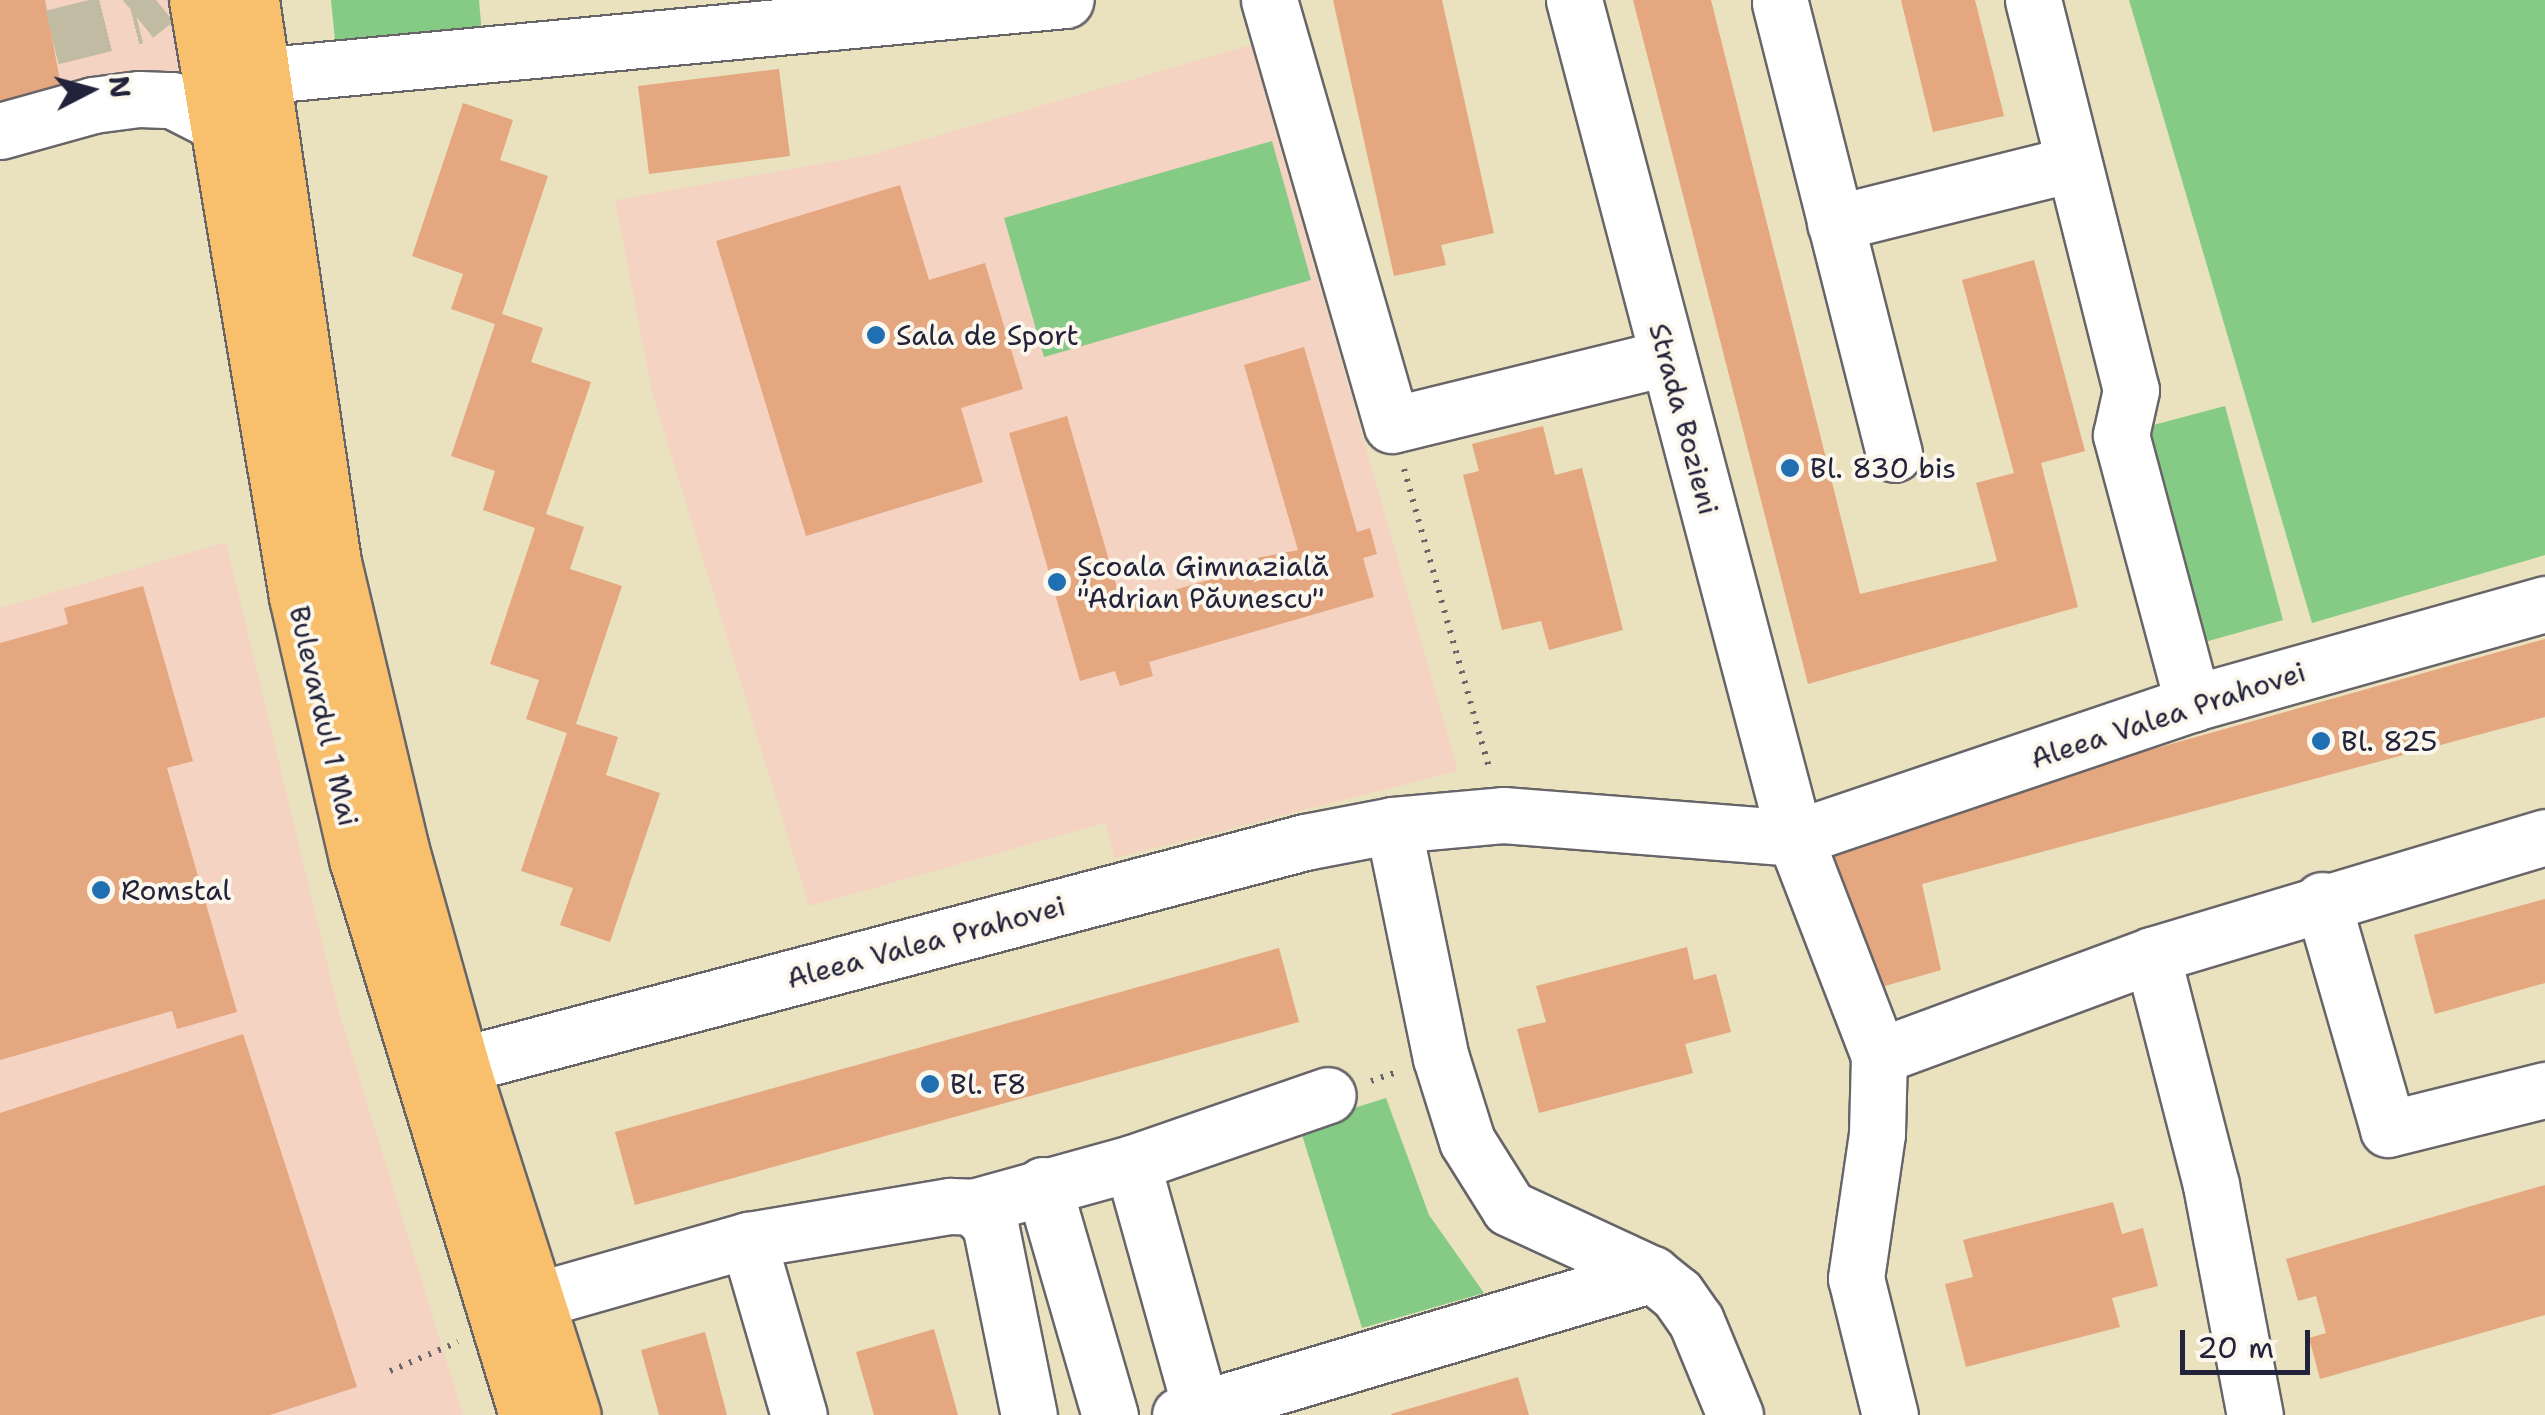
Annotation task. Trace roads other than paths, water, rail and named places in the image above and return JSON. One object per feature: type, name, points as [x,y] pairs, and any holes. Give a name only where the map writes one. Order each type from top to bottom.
[{"type":"main road","name":"Bulevardul 1 Mai","points":[[197,0],[297,597],[356,859],[527,1415]]},
{"type":"main road","name":"Bulevardul 1 Mai","points":[[251,0],[258,76],[332,562],[460,1065],[572,1415]]},
{"type":"street","points":[[258,76],[1065,0]]},
{"type":"street","points":[[1269,0],[1392,425],[1668,357]]},
{"type":"street","name":"Strada Bozieni","points":[[1574,0],[1795,838]]},
{"type":"street","points":[[2033,0],[2132,390],[2121,434],[2193,703]]},
{"type":"street","points":[[1780,4],[1894,454]]},
{"type":"street","points":[[0,132],[92,105],[140,100],[172,100],[215,122]]},
{"type":"street","points":[[1835,223],[2072,164]]},
{"type":"street","name":"Aleea Valea Prahovei","points":[[460,1065],[1305,842],[1393,826],[1504,816],[1795,838],[2193,703],[2545,604]]},
{"type":"street","points":[[1393,826],[1441,1058],[1467,1141],[1509,1208],[1652,1274],[1696,1321],[1735,1415]]},
{"type":"street","points":[[1879,1056],[2152,956],[2322,900],[2545,837]]},
{"type":"street","points":[[1795,838],[1879,1056],[1877,1134],[1856,1278],[1890,1415]]},
{"type":"street","points":[[2322,900],[2388,1129],[2545,1090]]},
{"type":"street","points":[[2152,956],[2211,1184],[2254,1415]]},
{"type":"street","points":[[534,1301],[748,1240],[950,1206],[973,1208],[1132,1163],[1328,1095]]},
{"type":"street","points":[[1132,1163],[1190,1412],[1652,1274]]},
{"type":"street","points":[[1043,1186],[1110,1415]]},
{"type":"street","points":[[973,1208],[990,1224],[1030,1415]]},
{"type":"street","points":[[748,1240],[799,1415]]},
{"type":"tunnel","points":[[52,37],[136,16],[156,0]]},
{"type":"place","name":"Sala de Sport","points":[[876,335]]},
{"type":"place","name":"Bl. 830 bis","points":[[1790,468]]},
{"type":"place","name":"Școala Gimnazială \"Adrian Păunescu\"","points":[[1057,582]]},
{"type":"place","name":"Bl. 825","points":[[2321,741]]},
{"type":"place","name":"Romstal","points":[[101,890]]},
{"type":"place","name":"Bl. F8","points":[[930,1084]]}]
